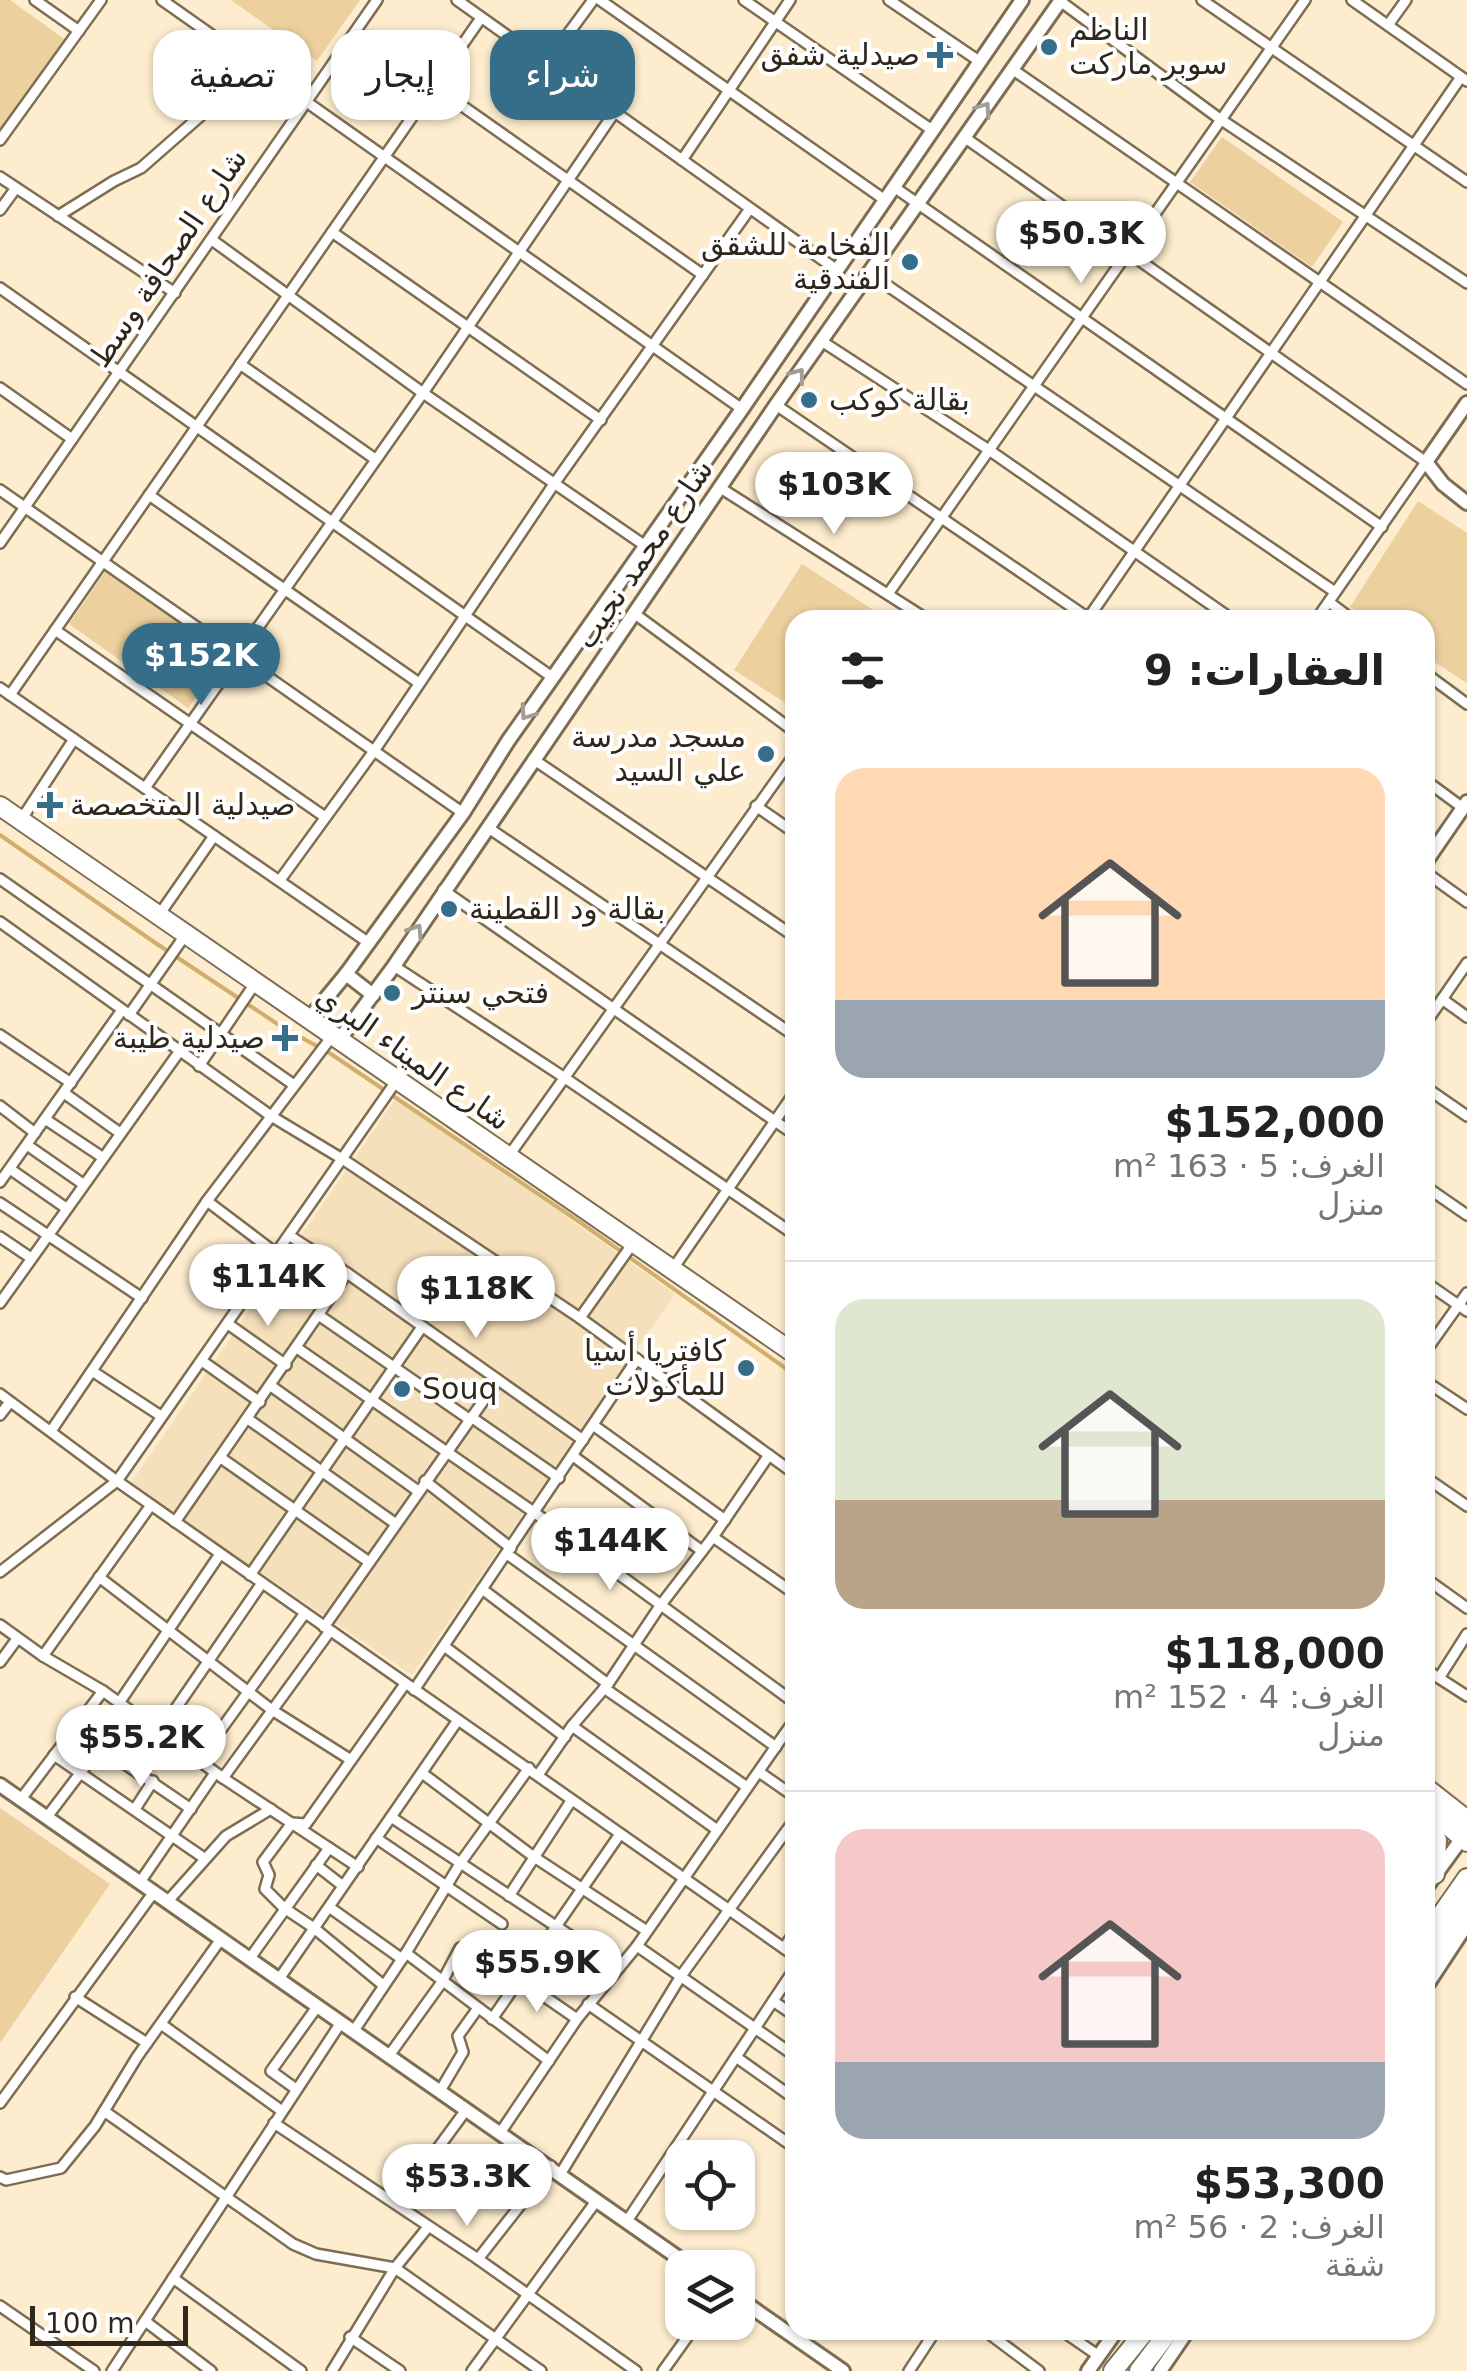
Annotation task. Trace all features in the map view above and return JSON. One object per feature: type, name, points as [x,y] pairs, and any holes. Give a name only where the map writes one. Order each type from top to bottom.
[{"type":"highway","name":"شارع الميناء البري","points":[[0,807],[785,1347]]},
{"type":"highway","points":[[1435,1788],[1467,1797]]},
{"type":"highway","points":[[1435,1796],[1466,1833]]},
{"type":"highway","points":[[1435,1821],[1466,1833]]},
{"type":"highway","points":[[1435,1924],[1467,1878]]},
{"type":"highway","points":[[1435,1949],[1467,1903]]},
{"type":"highway","points":[[1113,2371],[1138,2340]]},
{"type":"highway","points":[[1139,2371],[1162,2340]]},
{"type":"main road","name":"شارع محمد نجيب","points":[[309,1019],[463,813],[552,678],[1022,0]]},
{"type":"main road","name":"شارع محمد نجيب","points":[[337,1037],[374,995],[776,404],[1060,1]]},
{"type":"main road","points":[[1467,403],[1426,462],[1443,484],[1467,503]]},
{"type":"main road","points":[[1435,848],[1465,805]]},
{"type":"main road","points":[[346,974],[374,995]]},
{"type":"main road","points":[[0,1785],[668,2250]]},
{"type":"main road","points":[[1435,1875],[1466,1833]]},
{"type":"main road","points":[[1435,1973],[1467,1924]]},
{"type":"main road","points":[[755,2307],[785,2324]]},
{"type":"main road","points":[[807,2340],[844,2371]]},
{"type":"main road","points":[[1088,2371],[1110,2340]]},
{"type":"main road","points":[[1160,2371],[1181,2340]]},
{"type":"street","points":[[35,0],[79,31]]},
{"type":"street","points":[[0,140],[102,0]]},
{"type":"street","points":[[162,0],[204,30]]},
{"type":"street","name":"شارع الصحافة وسط","points":[[311,94],[377,0]]},
{"type":"street","points":[[457,0],[498,30]]},
{"type":"street","points":[[570,30],[592,0]]},
{"type":"street","points":[[600,0],[884,200]]},
{"type":"street","points":[[744,0],[932,130]]},
{"type":"street","points":[[682,160],[790,0]]},
{"type":"street","points":[[889,0],[979,61]]},
{"type":"street","points":[[1202,0],[1467,182]]},
{"type":"street","points":[[888,594],[1305,0]]},
{"type":"street","points":[[1095,610],[1132,550],[1464,79],[1352,0]]},
{"type":"street","points":[[1388,25],[1406,0]]},
{"type":"street","points":[[1060,1],[1220,119],[1467,282]]},
{"type":"street","points":[[470,34],[481,18]]},
{"type":"street","points":[[1012,69],[1467,384]]},
{"type":"street","points":[[311,106],[742,409]]},
{"type":"street","points":[[470,111],[703,275]]},
{"type":"street","points":[[58,216],[114,180],[141,168],[196,120]]},
{"type":"street","name":"شارع الصحافة وسط","points":[[0,543],[293,120]]},
{"type":"street","points":[[10,695],[410,120]]},
{"type":"street","points":[[144,788],[424,394],[609,120]]},
{"type":"street","points":[[625,120],[837,270]]},
{"type":"street","points":[[964,137],[1426,462],[1323,610]]},
{"type":"street","points":[[0,177],[175,294]]},
{"type":"street","points":[[894,187],[1382,527]]},
{"type":"street","points":[[0,210],[16,188]]},
{"type":"street","points":[[280,880],[374,751],[554,484],[749,210]]},
{"type":"street","points":[[332,232],[602,420]]},
{"type":"street","points":[[212,240],[424,394],[644,545]]},
{"type":"street","points":[[869,273],[1178,486],[1344,610]]},
{"type":"street","points":[[0,288],[552,678]]},
{"type":"street","points":[[823,342],[989,450],[1219,610]]},
{"type":"street","points":[[240,364],[375,459]]},
{"type":"street","points":[[0,388],[72,439]]},
{"type":"street","points":[[776,404],[1076,610]]},
{"type":"street","points":[[719,487],[913,610]]},
{"type":"street","points":[[0,490],[463,813]]},
{"type":"street","points":[[149,496],[419,684]]},
{"type":"street","points":[[635,614],[785,725]]},
{"type":"street","points":[[55,630],[325,818]]},
{"type":"street","points":[[1435,680],[1467,704]]},
{"type":"street","points":[[0,688],[369,943]]},
{"type":"street","points":[[21,820],[74,739]]},
{"type":"street","points":[[534,759],[785,930]]},
{"type":"street","points":[[508,1157],[785,767]]},
{"type":"street","points":[[1435,786],[1465,805]]},
{"type":"street","points":[[756,806],[785,826]]},
{"type":"street","points":[[487,827],[785,1029]]},
{"type":"street","points":[[158,915],[214,836]]},
{"type":"street","points":[[0,879],[294,1086]]},
{"type":"street","points":[[1435,879],[1467,902]]},
{"type":"street","points":[[443,890],[785,1128]]},
{"type":"street","points":[[0,922],[271,1116],[344,1160],[580,1318],[785,1466]]},
{"type":"street","points":[[66,1208],[4,1174],[186,934]]},
{"type":"street","points":[[1435,1009],[1467,964]]},
{"type":"street","points":[[394,966],[785,1228]]},
{"type":"street","points":[[200,1066],[256,982]]},
{"type":"street","points":[[1442,999],[1467,1017]]},
{"type":"street","points":[[0,1035],[71,1084]]},
{"type":"street","points":[[50,1431],[207,1201],[294,1086],[337,1037]]},
{"type":"street","points":[[0,1303],[180,1052]]},
{"type":"street","points":[[0,1572],[117,1481],[398,1080]]},
{"type":"street","points":[[64,1094],[120,1133]]},
{"type":"street","points":[[1435,1094],[1467,1116]]},
{"type":"street","points":[[0,1106],[36,1133]]},
{"type":"street","points":[[672,1270],[785,1107]]},
{"type":"street","points":[[45,1120],[102,1158]]},
{"type":"street","points":[[27,1145],[83,1184]]},
{"type":"street","points":[[1435,1193],[1467,1215]]},
{"type":"street","points":[[207,1201],[277,1254]]},
{"type":"street","points":[[0,1203],[142,1298]]},
{"type":"street","points":[[290,1236],[584,1440]]},
{"type":"street","points":[[0,1238],[31,1258]]},
{"type":"street","points":[[580,1318],[633,1242]]},
{"type":"street","points":[[175,1522],[347,1274]]},
{"type":"street","points":[[1435,1289],[1463,1308]]},
{"type":"street","points":[[1435,1340],[1463,1308],[1467,1293]]},
{"type":"street","points":[[320,1316],[559,1478]]},
{"type":"street","points":[[228,1324],[286,1365]]},
{"type":"street","points":[[250,1575],[422,1327]]},
{"type":"street","points":[[297,1348],[535,1513],[785,1696]]},
{"type":"street","points":[[292,1823],[306,1824],[351,1760],[444,1646],[638,1360]]},
{"type":"street","points":[[202,1361],[260,1402]]},
{"type":"street","points":[[92,1371],[161,1416]]},
{"type":"street","points":[[140,1882],[171,1835],[272,1710],[369,1562],[498,1380]]},
{"type":"street","points":[[271,1386],[418,1491]]},
{"type":"street","points":[[1435,1388],[1467,1409]]},
{"type":"street","points":[[0,1394],[220,1554],[784,1948]]},
{"type":"street","points":[[0,1415],[10,1402]]},
{"type":"street","points":[[248,1419],[396,1524]]},
{"type":"street","points":[[594,1425],[725,1520]]},
{"type":"street","points":[[538,1776],[770,1455]]},
{"type":"street","points":[[573,1456],[702,1551]]},
{"type":"street","points":[[221,1458],[369,1562]]},
{"type":"street","points":[[426,1481],[509,1551],[776,1747]]},
{"type":"street","points":[[1435,1484],[1467,1506]]},
{"type":"street","points":[[43,1656],[151,1505]]},
{"type":"street","points":[[713,1538],[785,1587]]},
{"type":"street","points":[[47,1818],[100,1748],[167,1631],[220,1554]]},
{"type":"street","points":[[99,1577],[272,1710],[351,1760]]},
{"type":"street","points":[[159,1734],[262,1583]]},
{"type":"street","points":[[1435,1585],[1467,1608]]},
{"type":"street","points":[[482,1590],[606,1686],[748,1787]]},
{"type":"street","points":[[199,1760],[305,1613]]},
{"type":"street","points":[[0,1625],[43,1656],[104,1691],[219,1776],[358,1867]]},
{"type":"street","points":[[1439,1678],[1467,1634]]},
{"type":"street","points":[[0,1662],[17,1638]]},
{"type":"street","points":[[444,1646],[565,1736]]},
{"type":"street","points":[[1435,1675],[1467,1696]]},
{"type":"street","points":[[21,1799],[104,1691]]},
{"type":"street","points":[[279,1979],[458,1720]]},
{"type":"street","points":[[572,1726],[716,1830]]},
{"type":"street","points":[[500,2133],[577,2019],[637,1946],[785,1733]]},
{"type":"street","points":[[100,1748],[191,1809]]},
{"type":"street","points":[[54,1755],[204,1858]]},
{"type":"street","points":[[112,2371],[296,2089],[383,1986],[461,1862],[528,1768]]},
{"type":"street","points":[[422,1772],[534,1856],[647,1931]]},
{"type":"street","points":[[759,1772],[785,1790]]},
{"type":"street","points":[[134,1809],[152,1781]]},
{"type":"street","points":[[509,1896],[572,1801]]},
{"type":"street","points":[[168,1901],[226,1836],[271,1809]]},
{"type":"street","points":[[391,1817],[618,1968]]},
{"type":"street","points":[[292,1823],[263,1862],[269,1875],[265,1889],[383,1986]]},
{"type":"street","points":[[478,2259],[556,2170],[681,1976],[785,1833]]},
{"type":"street","points":[[492,2019],[620,1834]]},
{"type":"street","points":[[376,1838],[502,1924]]},
{"type":"street","points":[[250,1958],[329,1848]]},
{"type":"street","points":[[316,1865],[343,1886]]},
{"type":"street","points":[[0,2103],[154,1892]]},
{"type":"street","points":[[329,1907],[442,1982],[549,2061]]},
{"type":"street","points":[[0,2177],[6,2180],[61,2168],[222,1939]]},
{"type":"street","points":[[388,2057],[442,1982],[460,1948],[472,1945]]},
{"type":"street","points":[[637,1946],[785,2049]]},
{"type":"street","points":[[484,1959],[577,2019]]},
{"type":"street","points":[[627,2221],[785,1983]]},
{"type":"street","points":[[76,1997],[147,2043]]},
{"type":"street","points":[[773,2001],[785,2009]]},
{"type":"street","points":[[588,2004],[785,2141]]},
{"type":"street","points":[[296,2089],[271,2071],[317,2007]]},
{"type":"street","points":[[440,2091],[463,2052],[458,2036],[478,2008]]},
{"type":"street","points":[[161,2024],[282,2111]]},
{"type":"street","points":[[736,2057],[785,2091]]},
{"type":"street","points":[[104,2110],[303,2250],[395,2268],[541,2371]]},
{"type":"street","points":[[397,2204],[466,2110]]},
{"type":"street","points":[[274,2123],[478,2259],[636,2371]]},
{"type":"street","points":[[472,2371],[597,2200]]},
{"type":"street","points":[[332,2371],[395,2268],[428,2227]]},
{"type":"street","points":[[173,2278],[300,2371]]},
{"type":"street","points":[[0,2306],[94,2371]]},
{"type":"street","points":[[145,2321],[211,2371]]},
{"type":"street","points":[[350,2337],[400,2371]]},
{"type":"street","points":[[662,2371],[685,2340]]},
{"type":"street","points":[[909,2371],[929,2340]]},
{"type":"street","points":[[997,2340],[1039,2371]]},
{"type":"street","points":[[1076,2340],[1099,2356]]},
{"type":"shaded area","points":[[0,0],[10,0],[64,39],[0,129]]},
{"type":"shaded area","points":[[231,0],[360,0],[339,30],[331,30],[331,41],[317,61],[311,57],[311,30],[273,30]]},
{"type":"shaded area","points":[[1222,137],[1343,222],[1312,267],[1190,182]]},
{"type":"shaded area","points":[[1418,501],[1467,533],[1467,683],[1435,662],[1435,610],[1350,607]]},
{"type":"shaded area","points":[[802,564],[873,610],[785,610],[785,703],[734,670]]},
{"type":"shaded area","points":[[105,572],[225,656],[188,708],[69,624]]},
{"type":"shaded area","name":"Souq","points":[[397,1096],[675,1294],[412,1675],[130,1484]]},
{"type":"shaded area","points":[[0,1808],[110,1884],[0,2043]]},
{"type":"waterway","points":[[0,835],[154,942],[279,1025],[331,1054],[581,1223],[785,1368]]},
{"type":"place","name":"الناظم سوبر ماركت","points":[[1049,47]]},
{"type":"place","name":"صيدلية شفق","points":[[940,55]]},
{"type":"place","name":"الفخامة للشقق الفندقية","points":[[910,262]]},
{"type":"place","name":"بقالة كوكب","points":[[809,400]]},
{"type":"place","name":"مسجد مدرسة علي السيد","points":[[766,754]]},
{"type":"place","name":"صيدلية المتخصصة","points":[[50,805]]},
{"type":"place","name":"بقالة ود القطينة","points":[[449,909]]},
{"type":"place","name":"فتحي سنتر","points":[[392,993]]},
{"type":"place","name":"صيدلية طيبة","points":[[285,1038]]},
{"type":"place","name":"كافتريا أسيا للمأكولات","points":[[746,1368]]},
{"type":"place","name":"Souq","points":[[402,1389]]}]
